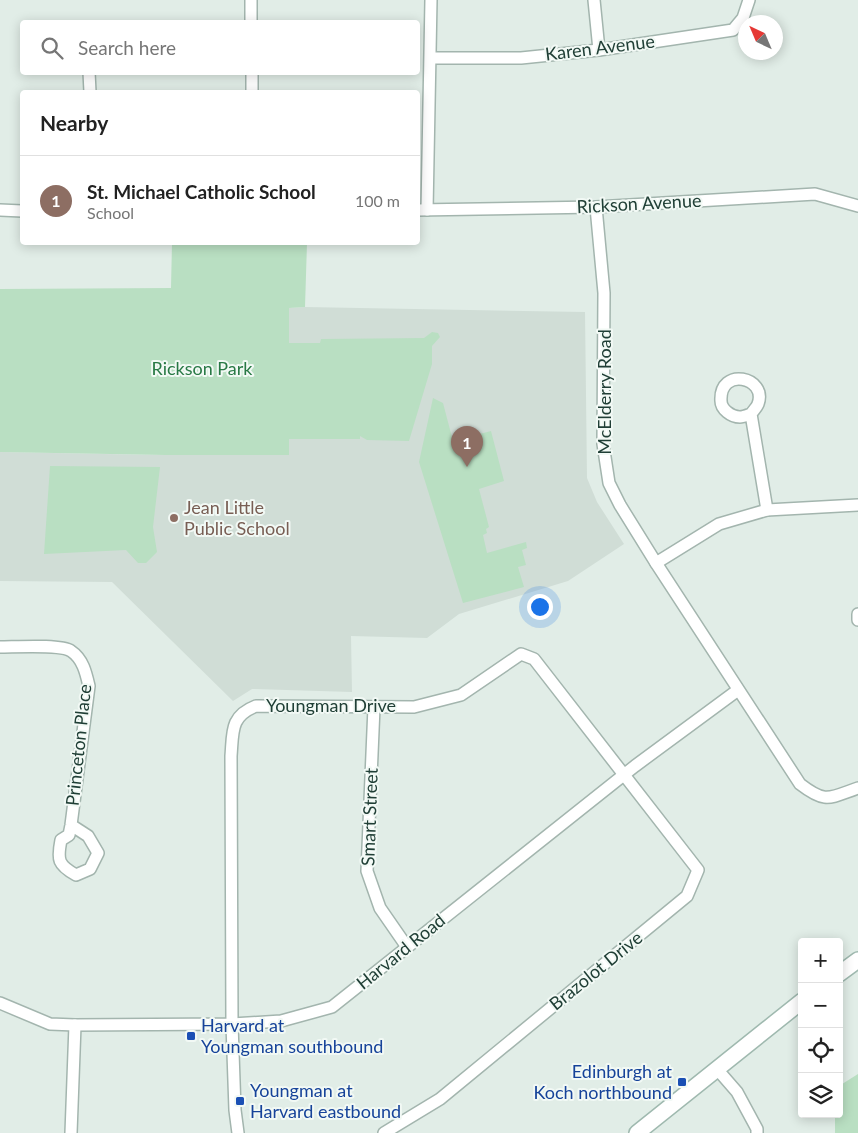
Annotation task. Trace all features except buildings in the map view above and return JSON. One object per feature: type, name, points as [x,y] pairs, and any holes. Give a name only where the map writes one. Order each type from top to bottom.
[{"type":"main road","points":[[843,971],[858,960]]},
{"type":"main road","points":[[638,1133],[798,1004]]},
{"type":"street","points":[[251,0],[251,20]]},
{"type":"street","points":[[422,210],[431,58],[431,0]]},
{"type":"street","points":[[594,0],[599,50]]},
{"type":"street","name":"Karen Avenue","points":[[431,58],[521,58],[599,50],[733,30],[743,18],[749,0]]},
{"type":"street","points":[[89,75],[90,90]]},
{"type":"street","points":[[252,75],[252,90]]},
{"type":"street","name":"Rickson Avenue","points":[[422,210],[596,208],[815,194],[858,206]]},
{"type":"street","name":"McElderry Road","points":[[596,208],[604,293],[603,435],[609,483],[620,505],[656,563],[800,784],[816,796],[831,798],[858,788]]},
{"type":"street","points":[[0,210],[20,210]]},
{"type":"street","points":[[751,414],[766,510]]},
{"type":"street","points":[[656,563],[719,524],[766,510],[858,505]]},
{"type":"street","points":[[858,614],[858,620]]},
{"type":"street","name":"Princeton Place","points":[[0,647],[59,647],[71,651],[84,667],[88,686],[71,825]]},
{"type":"street","name":"Youngman Drive","points":[[238,1133],[232,1024],[231,756],[234,722],[241,714],[256,706],[414,707],[461,694],[521,654],[534,659],[624,774]]},
{"type":"street","name":"Harvard Road","points":[[0,1003],[50,1024],[75,1025],[232,1024],[282,1021],[332,1007],[624,774],[738,690]]},
{"type":"street","name":"Smart Street","points":[[374,707],[367,871],[380,908],[407,947]]},
{"type":"street","name":"Brazolot Drive","points":[[384,1133],[440,1099],[687,896],[698,870],[624,774]]},
{"type":"street","points":[[72,1133],[75,1025]]},
{"type":"street","points":[[717,1069],[737,1092],[757,1129],[757,1133]]},
{"type":"shaded area","points":[[289,308],[585,312],[587,478],[597,502],[624,544],[568,581],[459,614],[427,638],[351,636],[352,692],[252,689],[233,701],[112,582],[0,581],[0,452],[289,455]]},
{"type":"green space","name":"Rickson Park","points":[[172,245],[307,245],[305,307],[289,308],[289,343],[320,343],[321,339],[424,338],[432,332],[438,333],[440,337],[432,346],[432,364],[409,441],[367,440],[360,436],[360,439],[289,439],[289,455],[0,452],[0,289],[171,288]]},
{"type":"green space","points":[[433,398],[443,403],[453,441],[491,431],[504,481],[479,489],[489,527],[486,529],[487,533],[483,535],[487,553],[526,542],[527,548],[522,550],[526,565],[518,567],[524,587],[463,603],[419,462]]},
{"type":"green space","points":[[50,466],[160,467],[153,527],[157,552],[146,563],[138,563],[126,550],[44,554]]},
{"type":"green space","points":[[858,1074],[858,1133],[835,1133],[835,1118],[843,1118],[843,1083]]},
{"type":"place","name":"St. Michael Catholic School","points":[[467,467]]},
{"type":"place","name":"Jean Little Public School","points":[[174,518]]},
{"type":"place","name":"Harvard at Youngman southbound","points":[[191,1036]]},
{"type":"place","name":"Edinburgh at Koch northbound","points":[[682,1082]]},
{"type":"place","name":"Youngman at Harvard eastbound","points":[[240,1101]]}]
